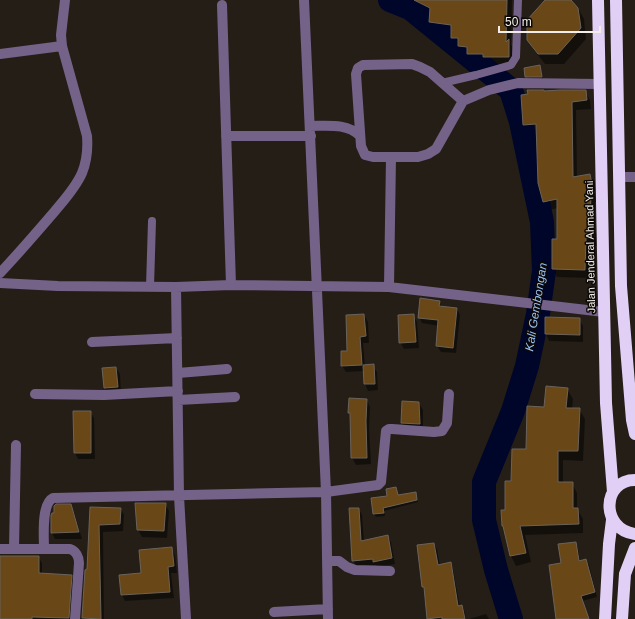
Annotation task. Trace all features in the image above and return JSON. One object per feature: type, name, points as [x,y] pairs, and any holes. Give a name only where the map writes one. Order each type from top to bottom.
[{"type":"highway","points":[[616,0],[621,286],[632,382],[633,428],[635,434]]},
{"type":"highway","name":"Jalan Jenderal Ahmad Yani","points":[[596,1],[606,403],[613,492],[609,506],[612,520],[604,619]]},
{"type":"highway","points":[[613,492],[627,481],[635,480]]},
{"type":"highway","points":[[612,520],[619,528],[635,534]]},
{"type":"highway","points":[[622,619],[625,574],[635,548]]},
{"type":"street","points":[[0,273],[28,244],[74,187],[82,174],[86,161],[88,149],[87,136],[62,46],[61,35],[65,0]]},
{"type":"street","points":[[274,612],[328,614],[326,492],[304,0]]},
{"type":"street","points":[[222,5],[231,285]]},
{"type":"street","points":[[0,54],[62,46]]},
{"type":"street","points":[[463,101],[430,72],[412,64],[363,65],[358,68],[356,74],[361,146],[365,155],[373,157],[418,157],[428,154],[436,149],[463,101],[489,90],[526,82],[599,84]]},
{"type":"street","points":[[226,136],[311,131],[345,126],[355,131],[360,136]]},
{"type":"street","points":[[389,287],[391,157]]},
{"type":"street","points":[[619,177],[635,177]]},
{"type":"street","points":[[0,283],[58,286],[150,287],[231,285],[389,287],[604,312]]},
{"type":"street","points":[[176,287],[179,496],[186,619]]},
{"type":"street","points":[[92,342],[177,338]]},
{"type":"street","points":[[178,373],[227,369]]},
{"type":"street","points":[[35,394],[235,397]]},
{"type":"street","points":[[44,549],[44,525],[47,505],[49,500],[53,498],[326,492],[373,486],[381,483],[386,431],[392,429],[434,432],[442,431],[448,420],[449,394]]},
{"type":"street","points":[[14,549],[16,445]]},
{"type":"street","points":[[0,549],[71,550],[78,557],[79,563],[75,619]]},
{"type":"street","points":[[327,561],[339,560],[347,567],[355,570],[390,571]]},
{"type":"lane","points":[[442,83],[510,65],[516,57],[518,0]]},
{"type":"lane","points":[[150,287],[152,221]]},
{"type":"building","points":[[414,0],[507,0],[506,42],[509,39],[509,57],[483,57],[483,54],[467,54],[467,47],[458,46],[458,38],[451,38],[451,25],[429,22],[430,8]]},
{"type":"building","points":[[545,0],[571,0],[578,8],[581,28],[558,54],[538,54],[527,40],[527,20]]},
{"type":"building","points":[[540,65],[542,77],[525,77],[524,68]]},
{"type":"building","points":[[527,90],[586,90],[587,100],[572,102],[573,177],[590,174],[594,193],[591,193],[590,225],[593,225],[592,238],[586,238],[585,270],[552,269],[552,239],[557,239],[557,199],[543,202],[538,183],[536,124],[523,125],[521,95],[528,94]]},
{"type":"building","points":[[420,298],[440,301],[439,306],[457,308],[453,348],[436,346],[438,320],[418,318]]},
{"type":"building","points":[[364,314],[366,336],[360,337],[362,365],[341,366],[341,351],[347,351],[346,315]]},
{"type":"building","points":[[414,314],[416,342],[399,343],[398,315]]},
{"type":"building","points":[[545,317],[580,318],[580,335],[545,334]]},
{"type":"building","points":[[374,364],[375,384],[364,384],[363,365]]},
{"type":"building","points":[[116,367],[118,387],[104,388],[102,368]]},
{"type":"building","points":[[546,386],[568,388],[566,408],[580,408],[578,451],[558,451],[558,482],[573,482],[573,508],[578,508],[579,524],[520,526],[526,553],[510,556],[502,526],[501,510],[505,510],[505,481],[511,481],[512,449],[526,449],[527,406],[544,407]]},
{"type":"building","points":[[349,398],[367,399],[367,458],[351,458],[350,413],[348,413]]},
{"type":"building","points":[[402,401],[419,402],[420,424],[401,423]]},
{"type":"building","points":[[73,411],[91,411],[91,453],[74,453]]},
{"type":"building","points":[[396,487],[398,495],[416,492],[417,500],[383,508],[384,513],[373,514],[371,498],[387,496],[386,489]]},
{"type":"building","points":[[135,503],[166,503],[164,531],[137,530]]},
{"type":"building","points":[[56,504],[71,504],[79,532],[51,533],[51,515],[54,513],[54,506]]},
{"type":"building","points":[[90,507],[121,508],[120,524],[99,525],[101,619],[82,618],[85,570],[87,569]]},
{"type":"building","points":[[349,508],[359,508],[361,541],[388,535],[392,558],[373,562],[373,559],[352,561]]},
{"type":"building","points":[[576,542],[579,561],[586,559],[595,592],[581,596],[589,619],[556,619],[549,565],[561,563],[558,544]]},
{"type":"building","points":[[434,543],[438,565],[451,562],[458,606],[462,605],[465,619],[442,619],[442,617],[427,619],[424,587],[422,587],[417,545]]},
{"type":"building","points":[[172,547],[174,566],[168,567],[170,592],[121,595],[119,575],[141,573],[139,550]]},
{"type":"building","points":[[0,556],[39,556],[39,573],[72,575],[69,618],[32,617],[32,619],[0,619]]},
{"type":"waterway","name":"Kali Gembongan","points":[[390,0],[410,8],[511,90],[521,122],[542,222],[544,271],[538,314],[527,366],[513,411],[484,482],[484,520],[496,570],[511,619]]}]
